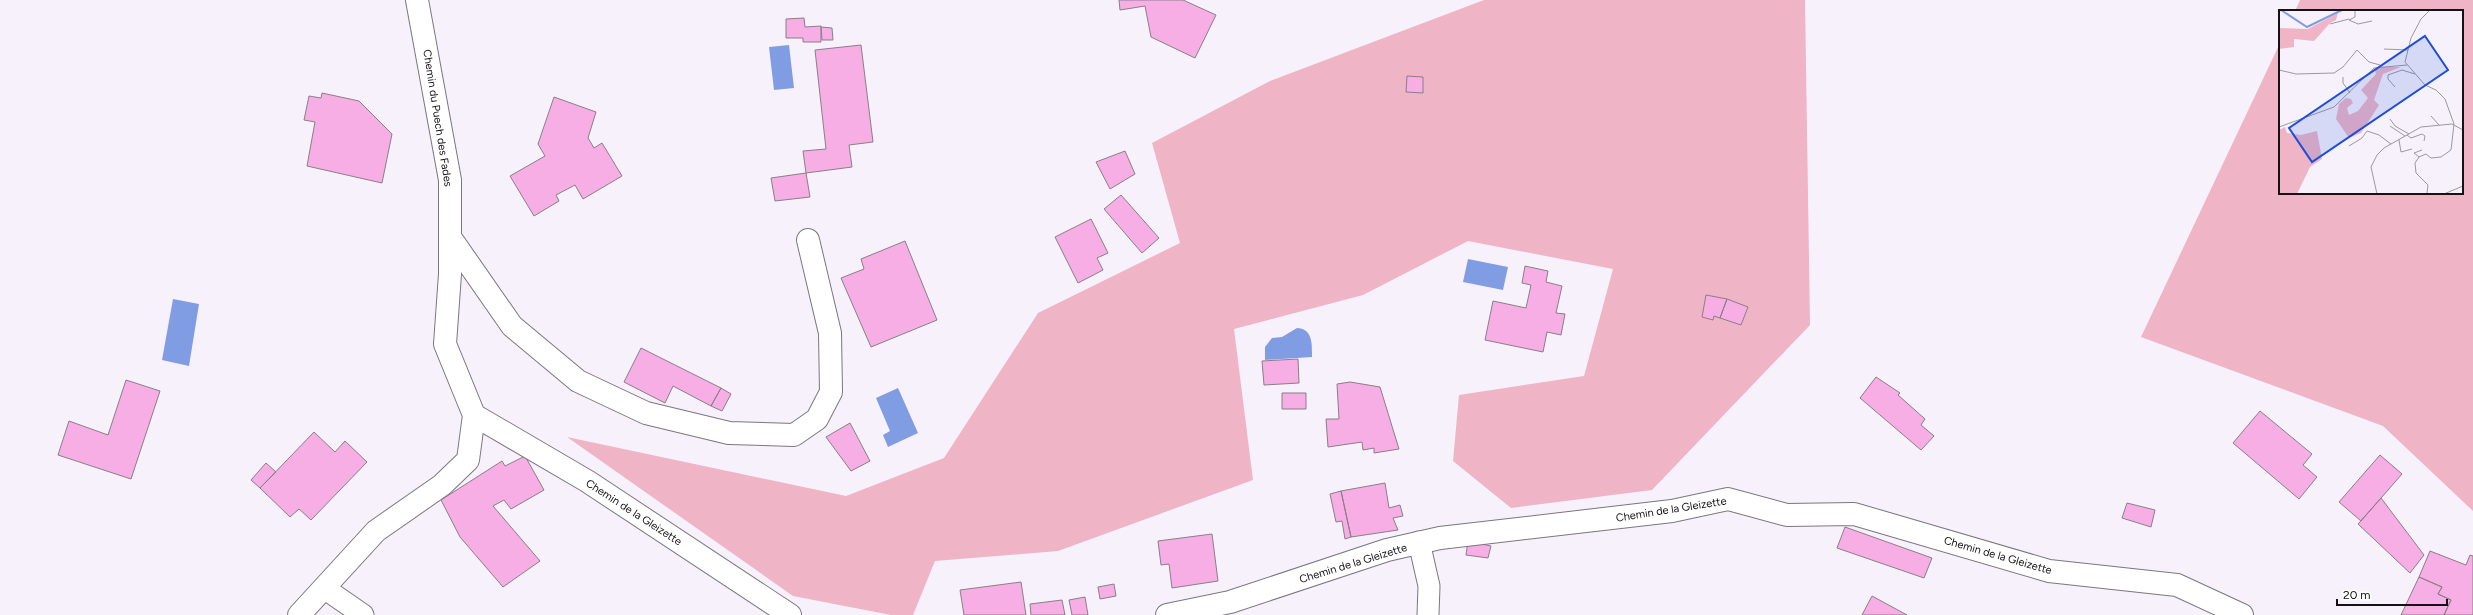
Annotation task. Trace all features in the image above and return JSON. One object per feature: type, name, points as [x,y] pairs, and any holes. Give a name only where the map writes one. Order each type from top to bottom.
[{"type":"street","name":"Chemin du Puech des Fades","points":[[299,615],[376,531],[442,485],[468,460],[474,415],[445,344],[450,237],[450,180],[417,0]]},
{"type":"street","points":[[450,237],[512,326],[578,381],[646,413],[729,433],[794,435],[816,419],[831,392],[830,333],[808,240]]},
{"type":"street","name":"Chemin de la Gleizette","points":[[474,415],[587,481],[790,615]]},
{"type":"street","name":"Chemin de la Gleizette","points":[[1167,615],[1230,602],[1387,550],[1419,542],[1440,538],[1672,511],[1728,499],[1788,515],[1854,514],[2049,571],[2178,585],[2242,615]]},
{"type":"lane","points":[[1419,542],[1429,586],[1428,615]]},
{"type":"lane","points":[[324,588],[363,615]]},
{"type":"shaded area","points":[[1484,0],[1805,0],[1810,325],[1652,490],[1511,508],[1453,461],[1459,395],[1584,376],[1613,269],[1468,241],[1363,295],[1234,329],[1253,480],[1058,551],[935,561],[913,615],[891,615],[793,596],[567,437],[846,496],[944,458],[1038,313],[1180,243],[1152,143],[1270,81]]},
{"type":"shaded area","points":[[2300,0],[2473,0],[2473,511],[2383,426],[2141,337],[2279,45],[2279,194],[2463,194],[2463,10],[2295,10]]},
{"type":"water","points":[[789,45],[794,88],[774,90],[769,47]]},
{"type":"water","points":[[1468,259],[1508,267],[1503,290],[1463,282]]},
{"type":"water","points":[[173,299],[199,304],[189,366],[162,360]]},
{"type":"water","points":[[1297,328],[1306,331],[1309,334],[1312,357],[1265,360],[1265,347],[1272,338],[1282,337]]},
{"type":"water","points":[[898,388],[918,433],[888,447],[883,435],[890,431],[876,398]]},
{"type":"building","points":[[1119,0],[1183,0],[1216,15],[1195,58],[1151,37],[1145,6],[1120,10]]},
{"type":"building","points":[[804,18],[805,27],[821,26],[821,42],[803,42],[803,38],[786,38],[786,19]]},
{"type":"building","points":[[821,27],[832,28],[833,40],[822,40]]},
{"type":"building","points":[[861,45],[873,142],[849,145],[852,167],[806,173],[803,151],[826,149],[815,50]]},
{"type":"building","points":[[1407,76],[1423,77],[1423,93],[1406,92]]},
{"type":"building","points":[[322,93],[359,101],[392,134],[382,183],[307,166],[315,122],[304,120],[309,96],[321,98]]},
{"type":"building","points":[[554,97],[596,112],[588,138],[594,148],[602,143],[622,176],[583,199],[575,185],[556,195],[559,201],[534,216],[510,176],[545,156],[538,144]]},
{"type":"building","points":[[1125,151],[1135,174],[1110,189],[1096,162]]},
{"type":"building","points":[[806,173],[810,197],[775,201],[771,178]]},
{"type":"building","points":[[1121,195],[1159,238],[1142,253],[1104,209]]},
{"type":"building","points":[[1091,219],[1108,253],[1097,258],[1103,270],[1078,283],[1055,237]]},
{"type":"building","points":[[905,241],[937,320],[871,347],[841,278],[864,269],[861,259]]},
{"type":"building","points":[[1525,266],[1548,271],[1546,282],[1562,286],[1556,313],[1565,314],[1561,335],[1547,332],[1543,352],[1485,340],[1493,301],[1526,308],[1531,285],[1522,283]]},
{"type":"building","points":[[1706,295],[1727,299],[1720,318],[1714,316],[1713,320],[1702,317]]},
{"type":"building","points":[[1727,299],[1748,307],[1741,325],[1720,318]]},
{"type":"building","points":[[641,348],[721,388],[711,406],[673,386],[665,403],[624,382]]},
{"type":"building","points":[[1298,359],[1299,383],[1264,385],[1262,361]]},
{"type":"building","points":[[1876,377],[1900,393],[1898,395],[1925,419],[1921,425],[1934,436],[1921,450],[1860,398]]},
{"type":"building","points":[[126,380],[160,391],[131,479],[58,455],[69,421],[108,435]]},
{"type":"building","points":[[1350,382],[1380,387],[1399,449],[1374,453],[1374,448],[1363,450],[1362,442],[1328,447],[1326,419],[1339,419],[1337,384]]},
{"type":"building","points":[[721,388],[731,394],[722,411],[711,406]]},
{"type":"building","points":[[1282,393],[1306,393],[1306,409],[1282,409]]},
{"type":"building","points":[[2260,411],[2312,454],[2303,465],[2317,477],[2299,499],[2233,443]]},
{"type":"building","points":[[850,423],[870,461],[851,471],[826,437]]},
{"type":"building","points":[[314,432],[335,452],[345,441],[367,462],[311,520],[299,509],[290,517],[260,488]]},
{"type":"building","points":[[2380,455],[2402,474],[2361,521],[2339,502]]},
{"type":"building","points":[[525,456],[544,490],[511,509],[504,500],[493,506],[540,561],[503,587],[460,537],[441,500],[502,461],[505,466]]},
{"type":"building","points":[[266,463],[276,472],[260,488],[251,480]]},
{"type":"building","points":[[1385,483],[1389,508],[1400,505],[1403,516],[1393,518],[1398,530],[1351,537],[1341,491]]},
{"type":"building","points":[[1341,491],[1351,537],[1345,539],[1342,521],[1336,522],[1330,494]]},
{"type":"building","points":[[2381,498],[2424,555],[2410,573],[2358,524]]},
{"type":"building","points":[[2127,503],[2155,510],[2151,527],[2122,518]]},
{"type":"building","points":[[1845,527],[1932,558],[1924,578],[1837,548]]},
{"type":"building","points":[[1212,534],[1218,581],[1172,588],[1169,564],[1161,565],[1158,541]]},
{"type":"building","points":[[1468,541],[1491,546],[1488,558],[1466,555]]},
{"type":"building","points":[[2430,551],[2466,565],[2470,555],[2473,556],[2473,615],[2444,615],[2451,600],[2438,594],[2442,587],[2419,577]]},
{"type":"building","points":[[2419,577],[2442,587],[2438,594],[2451,600],[2444,615],[2401,615]]},
{"type":"building","points":[[1021,582],[1026,615],[964,615],[960,590]]},
{"type":"building","points":[[1114,584],[1116,596],[1100,599],[1098,587]]},
{"type":"building","points":[[1872,596],[1907,615],[1862,615]]},
{"type":"building","points":[[1085,597],[1088,615],[1072,615],[1069,600]]},
{"type":"building","points":[[1062,600],[1065,615],[1031,615],[1030,604]]}]
